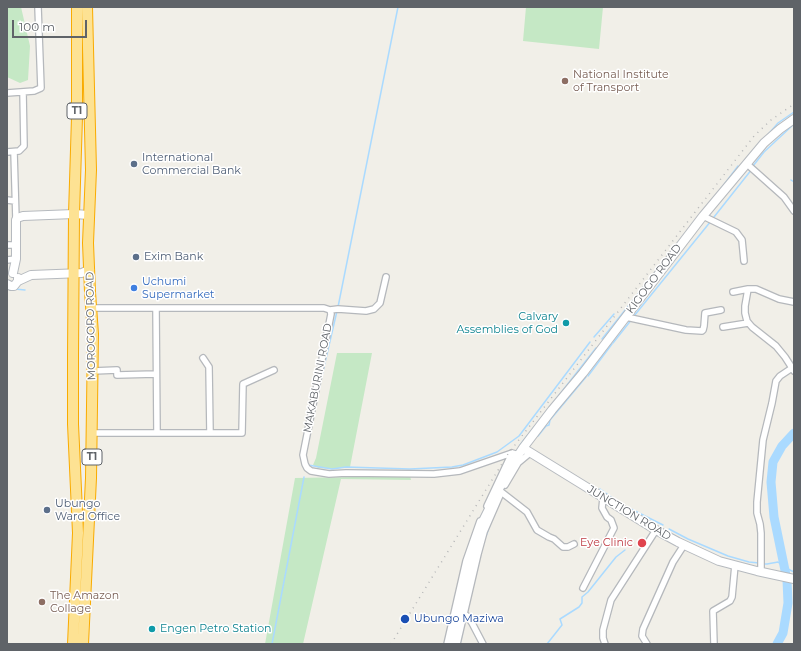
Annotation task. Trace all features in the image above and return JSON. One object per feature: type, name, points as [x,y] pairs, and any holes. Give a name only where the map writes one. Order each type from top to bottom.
[{"type":"highway","name":"MOROGORO ROAD","points":[[73,644],[78,533],[73,416],[77,7]]},
{"type":"highway","name":"MOROGORO ROAD","points":[[83,644],[92,433],[93,371],[93,334],[88,243],[91,134],[87,7]]},
{"type":"main road","name":"KIGOGO ROAD","points":[[452,644],[461,613],[468,572],[483,521],[500,491],[518,452],[583,373],[703,216],[764,143],[794,119]]},
{"type":"main road","points":[[18,281],[17,276],[9,275],[16,259],[16,220],[19,217],[74,214],[89,215]]},
{"type":"main road","points":[[16,259],[20,268],[29,275]]},
{"type":"main road","points":[[8,285],[14,286],[18,281],[29,275],[82,273],[90,269]]},
{"type":"main road","name":"JUNCTION ROAD","points":[[518,452],[530,453],[656,530],[684,545],[719,561],[770,572]]},
{"type":"main road","name":"JUNCTION ROAD","points":[[738,566],[761,568],[770,572]]},
{"type":"main road","points":[[770,572],[794,575]]},
{"type":"main road","points":[[770,572],[794,579]]},
{"type":"street","points":[[7,92],[24,92],[38,90],[41,88],[38,7]]},
{"type":"street","points":[[7,152],[21,150],[24,143],[24,92]]},
{"type":"street","points":[[14,152],[16,220]]},
{"type":"street","points":[[747,164],[784,197],[794,210]]},
{"type":"street","points":[[7,200],[15,201]]},
{"type":"street","points":[[703,216],[736,232],[742,240],[744,262]]},
{"type":"street","points":[[7,245],[16,245]]},
{"type":"street","points":[[7,260],[16,259]]},
{"type":"street","points":[[330,310],[338,309],[366,311],[374,309],[380,303],[386,277]]},
{"type":"street","points":[[748,289],[745,313],[748,323],[776,346],[793,369],[780,376],[776,381],[763,440],[757,502],[757,513],[761,533],[761,568]]},
{"type":"street","points":[[733,292],[756,289],[779,299],[794,302]]},
{"type":"street","name":"MAKABURINI ROAD","points":[[91,308],[324,308],[330,310],[331,314],[303,456],[304,464],[311,471],[329,474],[434,474],[460,471],[518,452]]},
{"type":"street","points":[[156,308],[157,433]]},
{"type":"street","points":[[626,317],[686,330],[702,331],[705,313],[721,310]]},
{"type":"street","points":[[722,327],[748,323]]},
{"type":"street","points":[[203,358],[209,366],[210,433]]},
{"type":"street","points":[[93,371],[117,370],[117,375],[156,374]]},
{"type":"street","points":[[92,433],[242,433],[243,384],[274,370]]},
{"type":"street","points":[[447,644],[466,561],[477,528],[518,452]]},
{"type":"street","points":[[530,453],[518,463],[500,491],[527,512],[537,530],[549,537],[554,538],[563,547],[568,547],[574,544]]},
{"type":"street","points":[[583,588],[614,528],[612,520],[607,516],[601,506],[603,498]]},
{"type":"street","points":[[605,644],[603,630],[612,600],[656,530]]},
{"type":"street","points":[[647,644],[642,636],[643,629],[673,562],[684,545]]},
{"type":"street","points":[[714,644],[713,611],[728,603],[732,598],[738,566]]},
{"type":"street","points":[[457,644],[461,613]]},
{"type":"street","points":[[461,613],[472,623],[483,644]]},
{"type":"green space","points":[[7,7],[21,7],[30,46],[28,80],[20,83],[7,77]]},
{"type":"green space","points":[[526,7],[603,7],[599,49],[523,41]]},
{"type":"green space","points":[[337,353],[372,353],[350,467],[333,469],[318,468],[313,465],[316,458]]},
{"type":"green space","points":[[410,476],[411,480],[341,479],[303,644],[265,644],[295,478]]},
{"type":"waterway","points":[[338,307],[398,7]]},
{"type":"waterway","points":[[766,137],[778,123],[794,112]]},
{"type":"waterway","points":[[753,166],[764,152],[794,124]]},
{"type":"waterway","points":[[720,190],[738,166]]},
{"type":"waterway","points":[[714,217],[752,169]]},
{"type":"waterway","points":[[634,316],[711,221]]},
{"type":"waterway","points":[[602,339],[661,265]]},
{"type":"waterway","points":[[15,289],[25,290]]},
{"type":"waterway","points":[[317,397],[337,311]]},
{"type":"waterway","points":[[594,337],[614,314]]},
{"type":"waterway","points":[[613,343],[632,319]]},
{"type":"waterway","points":[[308,465],[332,469],[346,467],[410,469],[452,467],[463,465],[497,452],[519,436],[590,342]]},
{"type":"waterway","points":[[588,376],[612,344]]},
{"type":"waterway","points":[[520,445],[596,348]]},
{"type":"waterway","points":[[538,436],[546,426],[549,425],[550,420],[586,377]]},
{"type":"waterway","points":[[777,644],[783,633],[788,603],[787,580],[774,517],[771,482],[773,462],[782,446],[794,433]]},
{"type":"waterway","points":[[272,644],[304,477]]},
{"type":"waterway","points":[[600,489],[624,506]]},
{"type":"waterway","points":[[631,509],[663,525]]},
{"type":"waterway","points":[[486,536],[490,525]]},
{"type":"waterway","points":[[669,529],[728,556],[749,562],[759,563]]},
{"type":"waterway","points":[[547,644],[562,625],[560,619],[579,607],[582,603],[582,597],[588,592],[616,557],[625,550]]},
{"type":"waterway","points":[[762,564],[778,562],[794,572]]},
{"type":"waterway","points":[[460,644],[463,630]]},
{"type":"railway","points":[[391,644],[508,454],[754,136],[771,120],[794,104]]},
{"type":"place","name":"National Institute of Transport","points":[[565,81]]},
{"type":"place","name":"International Commercial Bank","points":[[134,164]]},
{"type":"place","name":"Exim Bank","points":[[136,257]]},
{"type":"place","name":"Uchumi Supermarket","points":[[134,288]]},
{"type":"place","name":"Calvary Assemblies of God","points":[[566,323]]},
{"type":"place","name":"Ubungo Ward Office","points":[[47,510]]},
{"type":"place","name":"Eye Clinic","points":[[642,543]]},
{"type":"place","name":"The Amazon Collage","points":[[42,602]]},
{"type":"place","name":"Ubungo Maziwa","points":[[405,619]]},
{"type":"place","name":"Engen Petro Station","points":[[152,629]]}]
